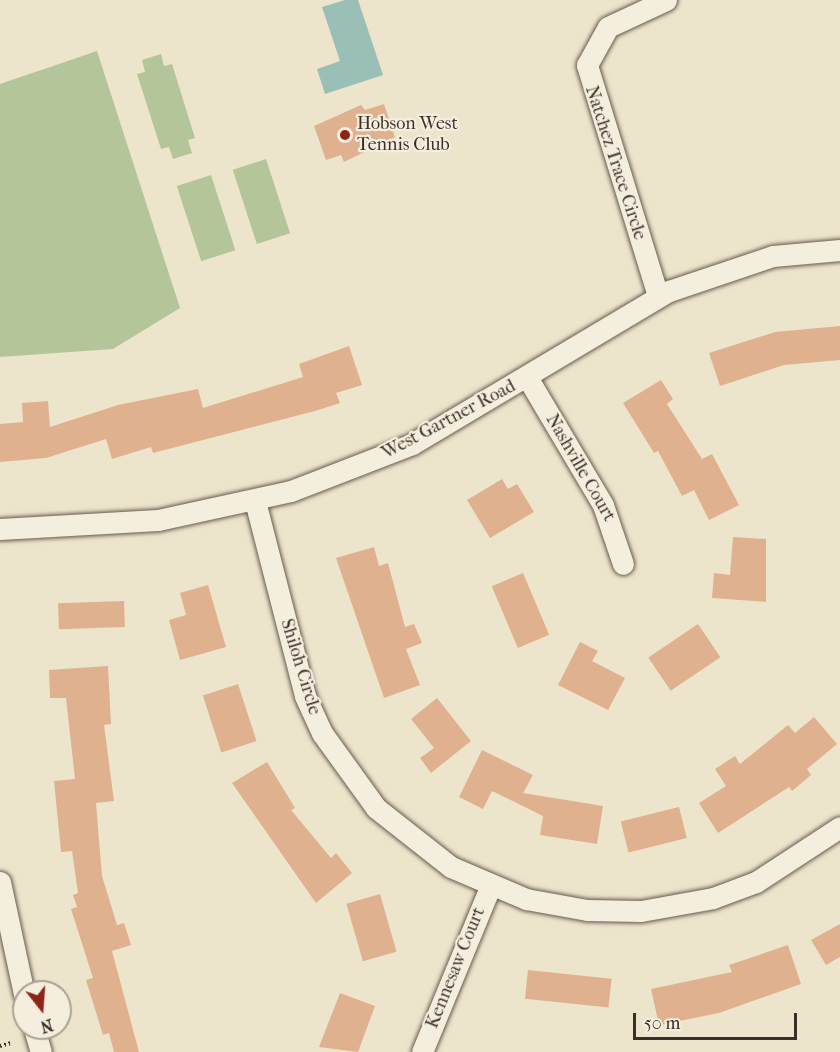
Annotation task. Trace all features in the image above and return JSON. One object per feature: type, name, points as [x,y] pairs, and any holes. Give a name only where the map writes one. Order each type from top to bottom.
[{"type":"street","name":"Natchez Trace Circle","points":[[658,296],[587,65],[608,27],[666,0]]},
{"type":"street","name":"West Gartner Road","points":[[0,529],[124,525],[255,501],[412,444],[527,377],[658,296],[737,265],[840,250]]},
{"type":"street","name":"Nashville Court","points":[[527,377],[603,505],[623,564]]},
{"type":"street","name":"Shiloh Circle","points":[[255,501],[305,696],[322,733],[347,773],[405,835],[451,867],[526,899],[586,910],[685,905],[756,882],[840,827]]},
{"type":"street","points":[[0,882],[21,980]]},
{"type":"street","name":"Kennesaw Court","points":[[422,1052],[491,885]]},
{"type":"path","points":[[0,1046],[11,1043]]},
{"type":"green space","points":[[97,51],[180,308],[113,349],[0,357],[0,84]]},
{"type":"green space","points":[[161,54],[164,66],[172,64],[195,138],[188,140],[192,153],[173,159],[169,147],[161,149],[137,74],[145,72],[142,60]]},
{"type":"green space","points":[[266,159],[290,233],[257,244],[233,170]]},
{"type":"green space","points":[[211,175],[235,250],[201,261],[177,186]]},
{"type":"water","points":[[345,0],[358,0],[383,75],[325,94],[317,69],[340,61],[322,7]]},
{"type":"building","name":"Hobson West Tennis Club","points":[[384,104],[395,137],[344,162],[341,155],[326,160],[314,126],[361,105],[365,110]]},
{"type":"building","points":[[840,326],[840,360],[784,365],[720,386],[709,353],[775,332]]},
{"type":"building","points":[[349,346],[362,385],[336,393],[340,403],[153,453],[151,447],[112,459],[106,439],[46,458],[0,462],[0,424],[23,422],[22,403],[48,401],[50,427],[118,405],[198,389],[203,408],[303,377],[299,364]]},
{"type":"building","points":[[661,380],[673,399],[667,404],[702,459],[712,454],[739,505],[709,520],[694,490],[682,496],[658,451],[654,453],[623,403]]},
{"type":"building","points":[[502,479],[508,489],[517,484],[534,512],[490,538],[467,500]]},
{"type":"building","points":[[733,537],[766,539],[766,602],[712,598],[714,573],[730,575]]},
{"type":"building","points":[[374,547],[379,566],[388,563],[405,627],[414,624],[422,643],[406,649],[420,685],[384,698],[336,558]]},
{"type":"building","points":[[523,573],[549,635],[518,648],[492,586]]},
{"type":"building","points":[[208,585],[226,647],[180,660],[169,620],[186,615],[180,593]]},
{"type":"building","points":[[124,601],[125,627],[59,629],[58,603]]},
{"type":"building","points":[[698,624],[720,657],[671,691],[648,658]]},
{"type":"building","points":[[580,642],[598,651],[592,661],[625,678],[608,710],[558,685]]},
{"type":"building","points":[[108,666],[111,724],[104,725],[114,801],[96,803],[102,876],[117,925],[124,923],[131,945],[112,951],[139,1052],[114,1052],[109,1033],[103,1035],[86,980],[93,978],[71,909],[77,907],[73,895],[78,893],[72,851],[61,852],[54,781],[75,779],[66,698],[50,698],[49,670]]},
{"type":"building","points":[[238,684],[257,741],[221,752],[203,695]]},
{"type":"building","points":[[437,698],[471,741],[431,773],[420,758],[434,748],[411,719]]},
{"type":"building","points":[[814,717],[837,744],[807,769],[811,775],[792,791],[789,787],[718,833],[699,803],[726,786],[715,769],[735,756],[740,764],[788,725],[795,733]]},
{"type":"building","points":[[482,750],[533,775],[523,793],[603,806],[597,844],[540,835],[543,816],[492,791],[483,809],[459,797]]},
{"type":"building","points":[[267,762],[295,808],[291,810],[331,858],[336,853],[352,873],[316,903],[232,783]]},
{"type":"building","points":[[679,807],[687,838],[629,853],[621,822]]},
{"type":"building","points":[[380,894],[397,952],[363,961],[346,904]]},
{"type":"building","points":[[840,924],[840,957],[826,965],[811,940]]},
{"type":"building","points":[[788,945],[801,984],[719,1013],[659,1025],[651,989],[732,972],[729,965]]},
{"type":"building","points":[[528,970],[612,979],[609,1008],[525,999]]},
{"type":"building","points":[[340,993],[375,1006],[358,1052],[319,1047]]},
{"type":"place","name":"Hobson West Tennis Club","points":[[345,135]]}]
